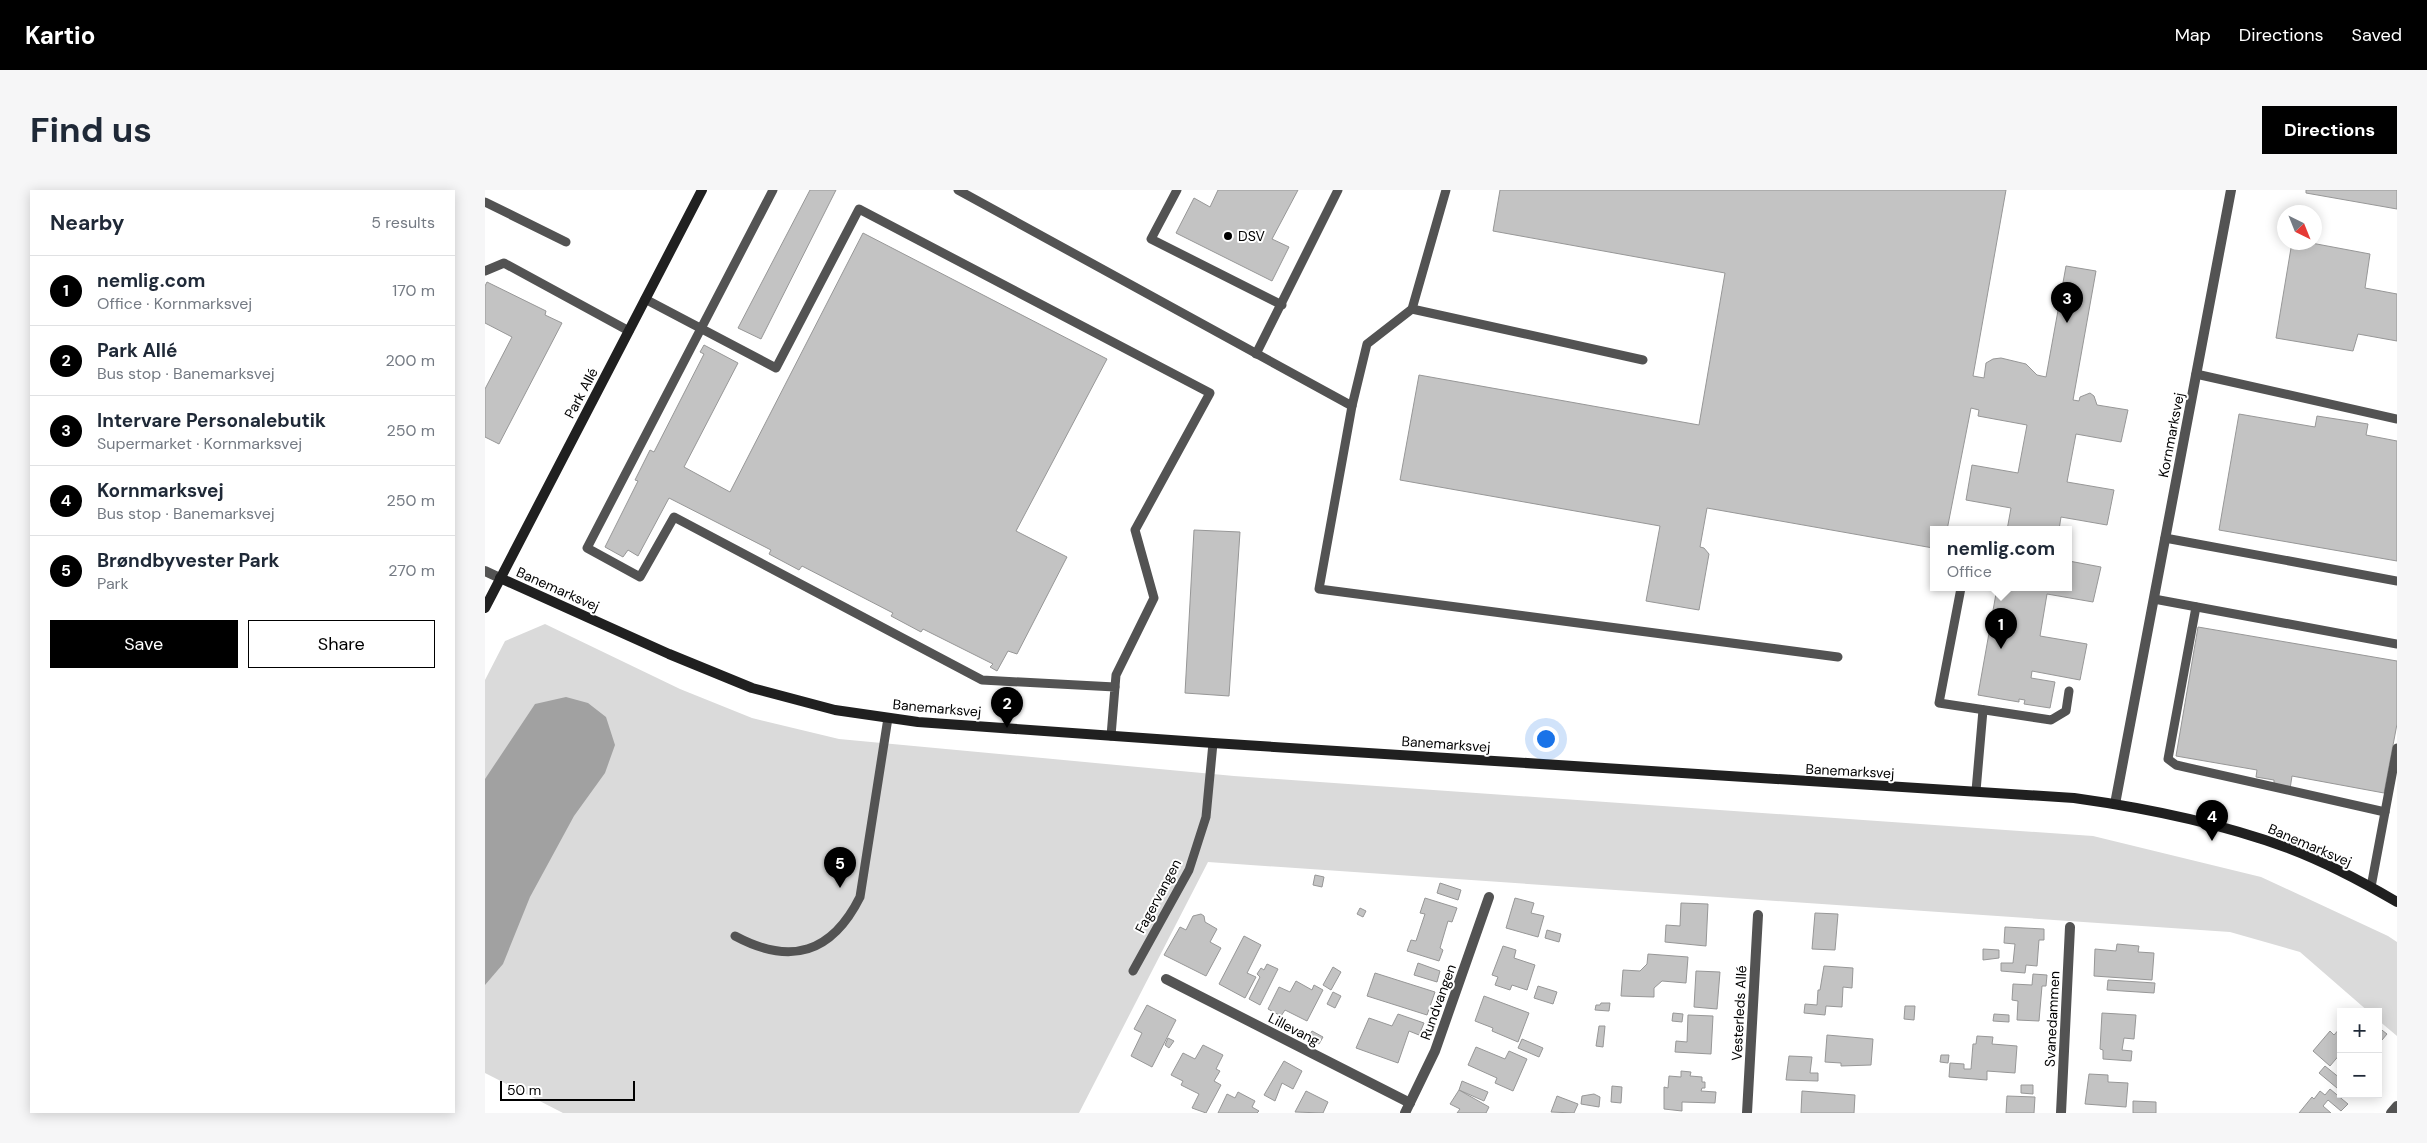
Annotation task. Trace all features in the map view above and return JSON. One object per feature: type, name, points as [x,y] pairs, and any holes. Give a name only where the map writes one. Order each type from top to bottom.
[{"type":"street","name":"Park Allé","points":[[485,608],[703,190]]},
{"type":"street","name":"Kornmarksvej","points":[[2115,804],[2231,190]]},
{"type":"street","points":[[485,571],[500,578]]},
{"type":"street","name":"Banemarksvej","points":[[500,578],[669,654],[752,688],[835,710],[888,718],[1111,736],[2074,798],[2115,804],[2214,824],[2289,848],[2371,887],[2397,902]]},
{"type":"street","name":"Rundvangen","points":[[1405,1113],[1435,1051],[1489,897]]},
{"type":"street","name":"Vesterleds Allé","points":[[1747,1113],[1758,915]]},
{"type":"street","name":"Svanedammen","points":[[2061,1113],[2070,927]]},
{"type":"street","name":"Lillevang","points":[[1166,979],[1410,1103]]},
{"type":"street","points":[[2391,1113],[2397,1106]]},
{"type":"lane","points":[[773,190],[587,548],[640,577],[674,516],[982,680],[1115,687]]},
{"type":"lane","points":[[958,190],[1352,406]]},
{"type":"lane","points":[[1177,190],[1151,239],[1282,305]]},
{"type":"lane","points":[[1256,354],[1282,305],[1337,190]]},
{"type":"lane","points":[[1446,190],[1412,309],[1367,344],[1352,406],[1319,589],[1838,657]]},
{"type":"lane","points":[[485,202],[566,242]]},
{"type":"lane","points":[[645,299],[775,368],[859,209],[1210,393],[1135,530],[1154,598],[1116,675],[1111,736]]},
{"type":"lane","points":[[485,271],[504,263],[629,331]]},
{"type":"lane","points":[[1412,309],[1643,360]]},
{"type":"lane","points":[[2197,374],[2397,419]]},
{"type":"lane","points":[[2165,538],[2397,581]]},
{"type":"lane","points":[[1960,591],[1939,702],[2051,720],[2066,711],[2069,691]]},
{"type":"lane","points":[[2153,599],[2397,644]]},
{"type":"lane","points":[[2196,607],[2168,759],[2176,765],[2385,812]]},
{"type":"lane","points":[[1976,792],[1983,710]]},
{"type":"lane","points":[[735,936],[757,948],[783,953],[791,952],[808,949],[831,938],[849,920],[860,897],[888,718]]},
{"type":"lane","name":"Fagervangen","points":[[1133,971],[1189,870],[1207,817],[1213,743]]},
{"type":"lane","points":[[2371,887],[2397,748]]},
{"type":"shaded area","points":[[545,624],[680,689],[752,718],[839,739],[1234,776],[2093,836],[2261,877],[2388,936],[2397,942],[2397,1036],[2382,1023],[2382,1008],[2364,1008],[2300,952],[2230,932],[1208,862],[1079,1113],[563,1113],[485,1073],[485,680],[505,641]]},
{"type":"shaded area","points":[[566,697],[588,703],[606,717],[615,745],[605,773],[574,816],[530,897],[503,964],[485,985],[485,779],[535,704]]},
{"type":"building","points":[[810,190],[836,190],[761,339],[738,328]]},
{"type":"building","name":"DSV","points":[[1218,190],[1298,190],[1272,239],[1289,247],[1272,281],[1176,233],[1194,198],[1210,207]]},
{"type":"building","points":[[1500,190],[2006,190],[1973,376],[1984,378],[1986,363],[1993,359],[2001,358],[2026,364],[2037,375],[2046,377],[2066,266],[2096,271],[2073,400],[2079,401],[2080,397],[2090,393],[2094,396],[2097,405],[2128,410],[2121,442],[2076,434],[2067,482],[2114,490],[2107,525],[2061,517],[2060,526],[2008,526],[2011,508],[1966,500],[1972,465],[2018,473],[2027,425],[1978,416],[1979,410],[1971,408],[1948,526],[1930,526],[1930,547],[1707,508],[1700,547],[1704,548],[1709,554],[1699,610],[1646,601],[1660,526],[1400,480],[1419,375],[1699,425],[1725,273],[1493,231]]},
{"type":"building","points":[[2306,190],[2397,190],[2397,209],[2306,193]]},
{"type":"building","points":[[863,233],[1107,359],[1016,531],[1067,557],[1017,654],[1008,651],[997,671],[990,667],[993,664],[923,629],[921,632],[891,616],[893,613],[802,566],[799,570],[769,554],[771,550],[669,498],[638,556],[628,550],[623,557],[605,547],[638,481],[635,480],[650,450],[654,452],[704,354],[700,352],[704,345],[738,363],[684,467],[730,492]]},
{"type":"building","points":[[2322,245],[2370,254],[2365,288],[2397,294],[2397,341],[2358,334],[2353,351],[2276,338],[2291,250],[2322,250]]},
{"type":"building","points":[[487,282],[546,311],[545,315],[562,323],[499,444],[485,437],[485,389],[512,337],[485,323],[485,286]]},
{"type":"building","points":[[2239,414],[2315,427],[2317,416],[2368,424],[2366,435],[2397,441],[2397,561],[2219,530]]},
{"type":"building","points":[[1194,530],[1240,532],[1229,696],[1185,693]]},
{"type":"building","points":[[2072,562],[2101,567],[2093,602],[2047,594],[2040,636],[2087,644],[2080,680],[2032,671],[2031,678],[2055,682],[2050,708],[2024,704],[2025,700],[2019,699],[2019,702],[1978,695],[1996,591],[2072,591]]},
{"type":"building","points":[[2198,627],[2397,661],[2397,724],[2384,793],[2292,776],[2290,789],[2274,787],[2274,780],[2256,777],[2257,770],[2176,756]]},
{"type":"building","points":[[1315,875],[1324,877],[1322,887],[1313,885]]},
{"type":"building","points":[[1440,883],[1461,890],[1458,900],[1437,893]]},
{"type":"building","points":[[1425,898],[1457,908],[1452,922],[1448,921],[1440,948],[1443,950],[1439,961],[1407,951],[1411,940],[1416,941],[1425,914],[1420,913]]},
{"type":"building","points":[[1515,898],[1534,903],[1531,913],[1544,916],[1538,937],[1506,928]]},
{"type":"building","points":[[1681,903],[1708,904],[1706,946],[1665,942],[1666,925],[1680,926]]},
{"type":"building","points":[[1360,908],[1366,911],[1363,917],[1357,914]]},
{"type":"building","points":[[1815,913],[1838,914],[1835,950],[1812,949]]},
{"type":"building","points":[[1201,914],[1204,916],[1205,922],[1217,929],[1210,942],[1221,948],[1206,976],[1164,955],[1180,927],[1186,930],[1193,916]]},
{"type":"building","points":[[2005,927],[2044,929],[2044,940],[2039,940],[2037,966],[2026,965],[2025,973],[2001,971],[2001,963],[2013,963],[2015,944],[2004,943]]},
{"type":"building","points":[[1547,930],[1561,934],[1559,942],[1545,938]]},
{"type":"building","points":[[1244,936],[1261,945],[1247,973],[1256,977],[1245,998],[1219,984]]},
{"type":"building","points":[[2117,944],[2139,946],[2138,952],[2154,953],[2152,980],[2094,976],[2095,949],[2116,951]]},
{"type":"building","points":[[1503,946],[1516,950],[1514,958],[1535,965],[1527,990],[1512,985],[1510,990],[1495,985],[1498,977],[1492,975]]},
{"type":"building","points":[[1983,949],[1999,950],[1999,958],[1983,960]]},
{"type":"building","points":[[1648,954],[1688,957],[1686,983],[1662,981],[1654,988],[1654,997],[1621,996],[1623,970],[1640,971],[1647,964]]},
{"type":"building","points":[[1418,963],[1440,971],[1437,982],[1414,975]]},
{"type":"building","points":[[1267,964],[1278,969],[1260,1005],[1249,999],[1260,977],[1257,974],[1261,968],[1264,970]]},
{"type":"building","points":[[1824,966],[1853,968],[1852,988],[1843,987],[1842,1007],[1826,1006],[1825,1015],[1804,1013],[1805,1004],[1817,1005],[1818,990],[1820,990]]},
{"type":"building","points":[[1333,967],[1341,972],[1331,990],[1323,985]]},
{"type":"building","points":[[1696,971],[1720,972],[1717,1009],[1694,1007]]},
{"type":"building","points":[[1375,973],[1435,992],[1427,1015],[1367,996]]},
{"type":"building","points":[[2033,974],[2047,975],[2046,986],[2042,986],[2039,1021],[2017,1020],[2018,1001],[2012,1000],[2013,984],[2032,985]]},
{"type":"building","points":[[2108,980],[2155,983],[2154,993],[2107,990]]},
{"type":"building","points":[[1296,981],[1312,990],[1314,985],[1323,990],[1307,1021],[1285,1010],[1281,1016],[1268,1009],[1279,987],[1290,992]]},
{"type":"building","points":[[1538,986],[1557,992],[1553,1004],[1534,998]]},
{"type":"building","points":[[1333,992],[1341,996],[1335,1008],[1327,1004]]},
{"type":"building","points":[[1484,996],[1529,1013],[1518,1042],[1492,1031],[1493,1028],[1475,1021]]},
{"type":"building","points":[[1610,1003],[1609,1011],[1595,1010],[1596,1005]]},
{"type":"building","points":[[1147,1005],[1176,1020],[1152,1067],[1131,1056],[1142,1033],[1134,1029]]},
{"type":"building","points":[[1905,1006],[1915,1006],[1914,1020],[1904,1019]]},
{"type":"building","points":[[1673,1013],[1683,1014],[1682,1022],[1672,1021]]},
{"type":"building","points":[[2102,1013],[2136,1015],[2134,1039],[2124,1038],[2122,1050],[2132,1051],[2131,1061],[2103,1059],[2103,1050],[2100,1049]]},
{"type":"building","points":[[1398,1014],[1424,1023],[1419,1035],[1409,1031],[1398,1063],[1356,1048],[1369,1018],[1392,1026]]},
{"type":"building","points":[[1994,1014],[2009,1015],[2009,1022],[1993,1021]]},
{"type":"building","points":[[1688,1015],[1713,1016],[1711,1054],[1675,1052],[1676,1041],[1687,1042]]},
{"type":"building","points":[[1599,1026],[1605,1026],[1603,1047],[1596,1046]]},
{"type":"building","points":[[2382,1030],[2387,1034],[2382,1040]]},
{"type":"building","points":[[1312,1031],[1323,1037],[1319,1044],[1308,1037]]},
{"type":"building","points":[[2330,1031],[2334,1035],[2337,1032],[2337,1058],[2330,1066],[2313,1051]]},
{"type":"building","points":[[1827,1035],[1873,1039],[1871,1065],[1841,1066],[1841,1063],[1825,1062]]},
{"type":"building","points":[[1977,1036],[1993,1037],[1992,1044],[2017,1046],[2015,1073],[1987,1071],[1987,1080],[1949,1077],[1950,1063],[1964,1064],[1964,1069],[1971,1069],[1973,1044],[1976,1044]]},
{"type":"building","points":[[1168,1038],[1174,1041],[1169,1048],[1165,1045]]},
{"type":"building","points":[[1522,1039],[1543,1048],[1539,1057],[1518,1048]]},
{"type":"building","points":[[1203,1045],[1223,1055],[1216,1069],[1220,1071],[1214,1081],[1221,1085],[1206,1113],[1192,1108],[1199,1094],[1181,1085],[1183,1081],[1171,1075],[1183,1053],[1195,1059]]},
{"type":"building","points":[[1476,1047],[1505,1059],[1509,1051],[1527,1059],[1513,1091],[1495,1083],[1497,1078],[1468,1065]]},
{"type":"building","points":[[1941,1055],[1949,1055],[1948,1063],[1940,1062]]},
{"type":"building","points":[[1789,1056],[1812,1057],[1810,1073],[1818,1073],[1818,1081],[1786,1080]]},
{"type":"building","points":[[1284,1061],[1302,1071],[1293,1089],[1282,1083],[1275,1101],[1264,1095]]},
{"type":"building","points":[[2325,1066],[2337,1076],[2337,1088],[2319,1073]]},
{"type":"building","points":[[1681,1071],[1691,1072],[1690,1076],[1702,1077],[1702,1082],[1705,1082],[1705,1088],[1702,1088],[1701,1091],[1716,1092],[1715,1103],[1682,1102],[1682,1111],[1664,1109],[1664,1087],[1668,1088],[1669,1076],[1681,1077]]},
{"type":"building","points":[[2089,1074],[2108,1075],[2108,1082],[2128,1083],[2126,1107],[2085,1104]]},
{"type":"building","points":[[1462,1081],[1488,1092],[1484,1101],[1459,1090]]},
{"type":"building","points":[[2021,1085],[2033,1085],[2033,1094],[2021,1093]]},
{"type":"building","points":[[1612,1086],[1622,1087],[1621,1103],[1611,1102]]},
{"type":"building","points":[[2330,1089],[2337,1095],[2337,1098],[2341,1098],[2348,1104],[2341,1111],[2328,1100],[2323,1106],[2331,1113],[2299,1113],[2312,1097],[2314,1099],[2320,1091],[2325,1095]]},
{"type":"building","points":[[1459,1090],[1489,1107],[1486,1113],[1457,1113],[1460,1109],[1450,1104]]},
{"type":"building","points":[[1306,1091],[1328,1102],[1323,1113],[1295,1112]]},
{"type":"building","points":[[1802,1091],[1855,1095],[1854,1113],[1801,1113]]},
{"type":"building","points":[[1238,1092],[1255,1101],[1252,1107],[1259,1111],[1257,1113],[1218,1113],[1227,1094],[1235,1098]]},
{"type":"building","points":[[1594,1094],[1600,1097],[1599,1107],[1581,1104],[1582,1096]]},
{"type":"building","points":[[1557,1096],[1578,1104],[1574,1113],[1551,1112]]},
{"type":"building","points":[[2007,1096],[2035,1097],[2034,1113],[2006,1113]]},
{"type":"building","points":[[2133,1101],[2156,1102],[2156,1113],[2133,1113]]},
{"type":"place","name":"DSV","points":[[1228,236]]},
{"type":"place","name":"Intervare Personalebutik","points":[[2067,323]]},
{"type":"place","name":"nemlig.com","points":[[2001,649]]},
{"type":"place","name":"Park Allé","points":[[1007,728]]},
{"type":"place","name":"Kornmarksvej","points":[[2212,841]]},
{"type":"place","name":"Brøndbyvester Park","points":[[840,888]]}]
